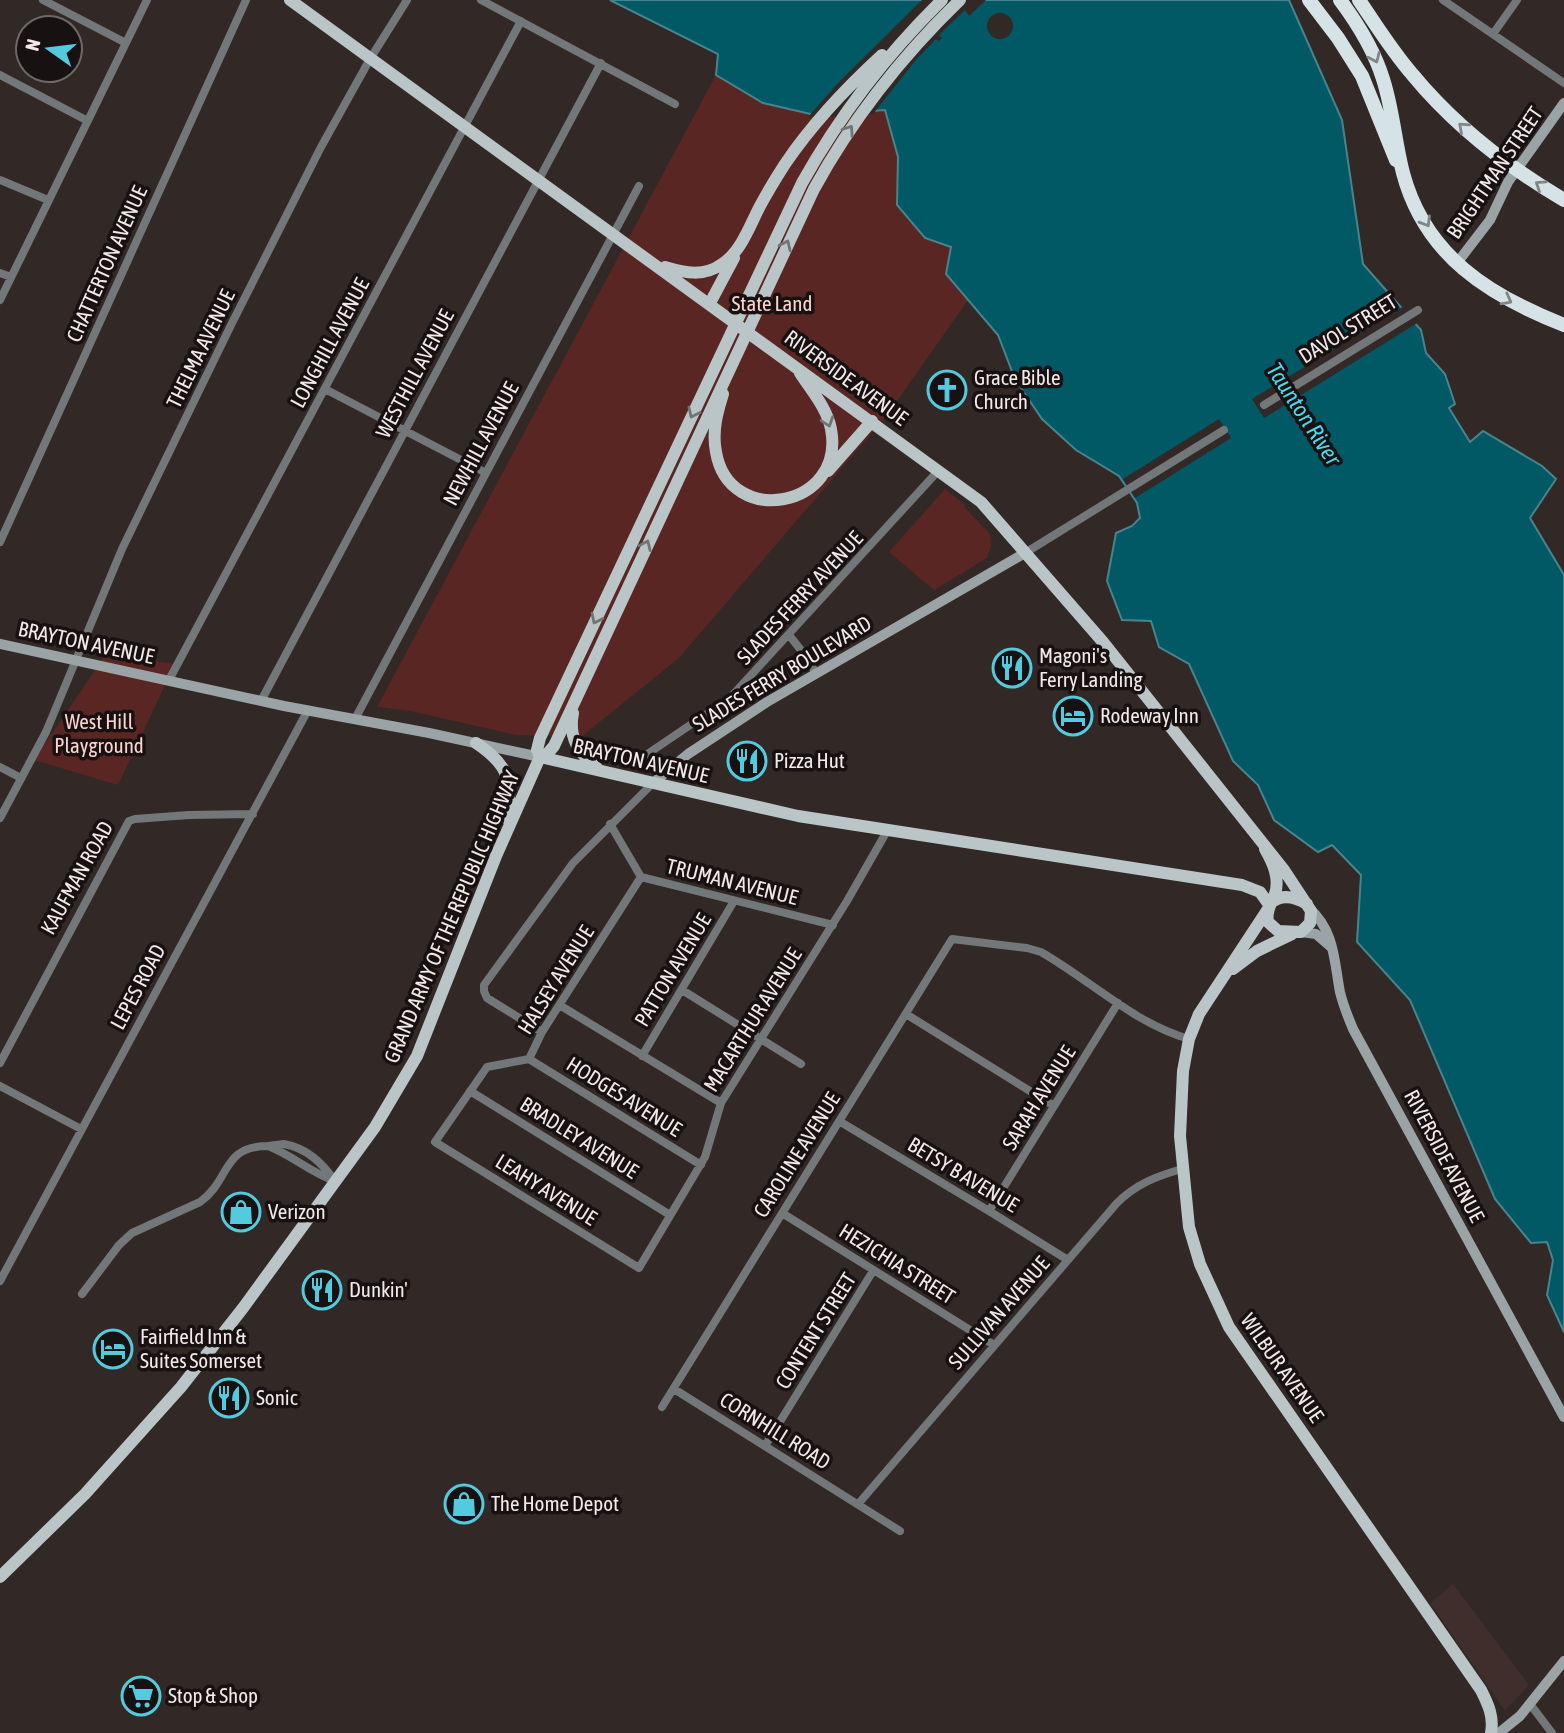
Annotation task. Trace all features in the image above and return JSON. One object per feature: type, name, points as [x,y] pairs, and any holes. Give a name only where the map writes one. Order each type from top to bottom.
[{"type":"highway","points":[[1309,0],[1350,55],[1370,94],[1389,149],[1404,175],[1423,219],[1441,245],[1457,263],[1502,298],[1564,325]]},
{"type":"highway","points":[[1340,0],[1365,37],[1379,68],[1389,101],[1404,175]]},
{"type":"highway","points":[[1359,0],[1401,61],[1469,132],[1517,169],[1564,200]]},
{"type":"main road","name":"RIVERSIDE AVENUE","points":[[289,0],[614,233],[981,502],[1102,642],[1284,870],[1328,931],[1342,999],[1353,1029],[1564,1417]]},
{"type":"main road","points":[[658,266],[693,273],[710,271],[728,260],[780,172],[808,132],[842,94],[942,0]]},
{"type":"main road","points":[[727,356],[578,695],[554,746],[540,757],[538,742],[727,356],[830,135],[901,42],[942,0]]},
{"type":"main road","points":[[808,186],[877,91],[914,47],[960,0]]},
{"type":"main road","name":"BRIGHTMAN STREET","points":[[1457,263],[1490,220],[1508,182],[1564,103]]},
{"type":"main road","points":[[710,303],[747,229]]},
{"type":"main road","points":[[727,356],[715,430],[716,456],[724,474],[746,494],[768,500],[791,498],[804,492],[817,482],[872,421]]},
{"type":"main road","points":[[794,364],[822,408],[831,428],[830,458],[817,482]]},
{"type":"main road","name":"SLADES FERRY BOULEVARD","points":[[653,783],[719,733],[1026,553]]},
{"type":"main road","name":"BRAYTON AVENUE","points":[[0,644],[261,701],[476,743],[798,816],[1237,884],[1257,889],[1266,898],[1269,906]]},
{"type":"main road","points":[[578,695],[572,719],[573,740],[580,752],[601,771]]},
{"type":"main road","points":[[476,743],[500,762],[508,778],[510,797],[505,837]]},
{"type":"main road","name":"GRAND ARMY OF THE REPUBLIC HIGHWAY","points":[[0,1577],[85,1494],[158,1414],[234,1319],[375,1127],[414,1063],[540,757]]},
{"type":"main road","name":"RIVERSIDE AVENUE","points":[[1265,849],[1273,866],[1276,883],[1269,906]]},
{"type":"main road","points":[[1297,933],[1308,926],[1311,920],[1308,906],[1286,897],[1275,899],[1269,906],[1268,918],[1272,927],[1282,933],[1316,934],[1333,950]]},
{"type":"main road","name":"WILBUR AVENUE","points":[[1269,906],[1199,1014],[1189,1039],[1180,1105],[1185,1208],[1194,1247],[1224,1318],[1481,1689],[1489,1707],[1491,1733]]},
{"type":"main road","name":"WILBUR AVENUE","points":[[1218,984],[1250,955],[1297,933]]},
{"type":"main road","points":[[1499,1733],[1520,1716],[1563,1664]]},
{"type":"street","points":[[43,0],[126,43]]},
{"type":"street","points":[[0,300],[146,0]]},
{"type":"street","name":"CHATTERTON AVENUE","points":[[0,542],[246,0]]},
{"type":"street","name":"THELMA AVENUE","points":[[0,818],[46,732],[128,537],[315,159],[370,59],[407,0]]},
{"type":"street","points":[[481,0],[675,104]]},
{"type":"street","points":[[1443,0],[1564,83]]},
{"type":"street","points":[[1493,34],[1517,0]]},
{"type":"street","name":"LONGHILL AVENUE","points":[[169,680],[521,21]]},
{"type":"street","name":"WESTHILL AVENUE","points":[[261,701],[601,63]]},
{"type":"street","points":[[0,75],[88,121]]},
{"type":"street","points":[[0,180],[48,200]]},
{"type":"street","name":"NEWHILL AVENUE","points":[[355,719],[639,186]]},
{"type":"street","points":[[0,273],[11,277]]},
{"type":"street","name":"DAVOL STREET","points":[[1264,405],[1418,310]]},
{"type":"street","points":[[325,388],[486,473]]},
{"type":"street","points":[[1026,553],[1224,430]]},
{"type":"street","name":"SLADES FERRY AVENUE","points":[[640,759],[730,698],[939,470]]},
{"type":"street","points":[[789,635],[816,674]]},
{"type":"street","name":"LEPES ROAD","points":[[0,1281],[308,710]]},
{"type":"street","points":[[0,767],[21,778]]},
{"type":"street","name":"SLADES FERRY BOULEVARD","points":[[542,1032],[488,999],[484,993],[485,983],[561,880],[610,824],[653,783]]},
{"type":"street","name":"KAUFMAN ROAD","points":[[0,1063],[129,821],[135,818],[253,814]]},
{"type":"street","name":"TRUMAN AVENUE","points":[[610,824],[641,877],[833,925]]},
{"type":"street","name":"MACARTHUR AVENUE","points":[[639,1268],[701,1165],[721,1103],[833,925],[887,831]]},
{"type":"street","name":"HALSEY AVENUE","points":[[435,1142],[487,1067],[529,1059],[542,1032],[641,877]]},
{"type":"street","name":"PATTON AVENUE","points":[[642,1056],[734,901]]},
{"type":"street","name":"CAROLINE AVENUE","points":[[662,1407],[952,939],[1027,948],[1041,953],[1118,1003]]},
{"type":"street","points":[[682,990],[800,1064]]},
{"type":"street","points":[[1118,1003],[1174,1035],[1189,1039]]},
{"type":"street","name":"SARAH AVENUE","points":[[989,1210],[1118,1003]]},
{"type":"street","points":[[561,1006],[721,1103]]},
{"type":"street","points":[[906,1014],[1054,1106]]},
{"type":"street","name":"HODGES AVENUE","points":[[529,1059],[701,1165]]},
{"type":"street","points":[[0,1086],[81,1129]]},
{"type":"street","name":"BRADLEY AVENUE","points":[[470,1091],[670,1215]]},
{"type":"street","name":"BETSY B AVENUE","points":[[839,1121],[989,1210],[1068,1261]]},
{"type":"street","name":"LEAHY AVENUE","points":[[435,1142],[639,1268]]},
{"type":"street","points":[[82,1294],[119,1245],[132,1233],[200,1202],[209,1195],[236,1154],[252,1146],[268,1146],[284,1153],[317,1175],[335,1181]]},
{"type":"street","name":"SULLIVAN AVENUE","points":[[859,1503],[1127,1193],[1153,1177],[1182,1169]]},
{"type":"street","name":"HEZICHIA STREET","points":[[782,1213],[995,1345]]},
{"type":"street","name":"CONTENT STREET","points":[[765,1446],[873,1271]]},
{"type":"street","name":"CORNHILL ROAD","points":[[674,1389],[900,1531]]},
{"type":"street","points":[[1530,1704],[1552,1733]]},
{"type":"shaded area","points":[[1453,1584],[1529,1685],[1505,1711],[1430,1603]]},
{"type":"green space","name":"State Land","points":[[716,75],[763,103],[815,115],[885,110],[898,157],[897,205],[925,238],[951,247],[946,274],[968,300],[888,414],[679,658],[581,737],[516,735],[411,711],[377,707]]},
{"type":"green space","points":[[945,489],[965,505],[990,534],[991,547],[987,558],[934,590],[889,552]]},
{"type":"green space","name":"West Hill Playground","points":[[106,654],[175,664],[118,785],[34,760]]},
{"type":"water","name":"Taunton River","points":[[610,0],[1289,0],[1342,120],[1363,264],[1421,330],[1426,353],[1445,374],[1455,404],[1449,408],[1470,442],[1483,431],[1542,466],[1556,479],[1530,518],[1564,575],[1564,1332],[1547,1295],[1553,1260],[1547,1242],[1531,1243],[1495,1199],[1410,1000],[1357,942],[1361,875],[1332,845],[1318,852],[1274,820],[1258,785],[1233,761],[1189,664],[1159,647],[1151,621],[1122,620],[1107,581],[1116,533],[1132,526],[1140,518],[1137,503],[1119,476],[1076,450],[1042,419],[1015,379],[998,335],[946,274],[951,247],[925,238],[897,205],[898,157],[885,110],[815,115],[763,103],[716,75],[718,54]]},
{"type":"pier","points":[[922,0],[986,0],[969,16],[965,10],[939,35],[942,38],[939,41],[936,39],[915,61],[873,114],[808,117],[839,82]]},
{"type":"pier","points":[[1000,13],[1009,17],[1013,26],[1009,35],[1000,39],[991,35],[987,26],[991,17]]},
{"type":"pier","points":[[1404,306],[1419,322],[1264,418],[1252,399]]},
{"type":"pier","points":[[1219,419],[1231,438],[1135,498],[1123,479]]},
{"type":"place","name":"Grace Bible Church","points":[[947,390]]},
{"type":"place","name":"Magoni's Ferry Landing","points":[[1012,668]]},
{"type":"place","name":"Rodeway Inn","points":[[1073,716]]},
{"type":"place","name":"Pizza Hut","points":[[747,761]]},
{"type":"place","name":"Verizon","points":[[241,1212]]},
{"type":"place","name":"Dunkin'","points":[[322,1290]]},
{"type":"place","name":"Fairfield Inn & Suites Somerset","points":[[113,1349]]},
{"type":"place","name":"Sonic","points":[[229,1398]]},
{"type":"place","name":"The Home Depot","points":[[464,1504]]},
{"type":"place","name":"Stop & Shop","points":[[141,1696]]}]
